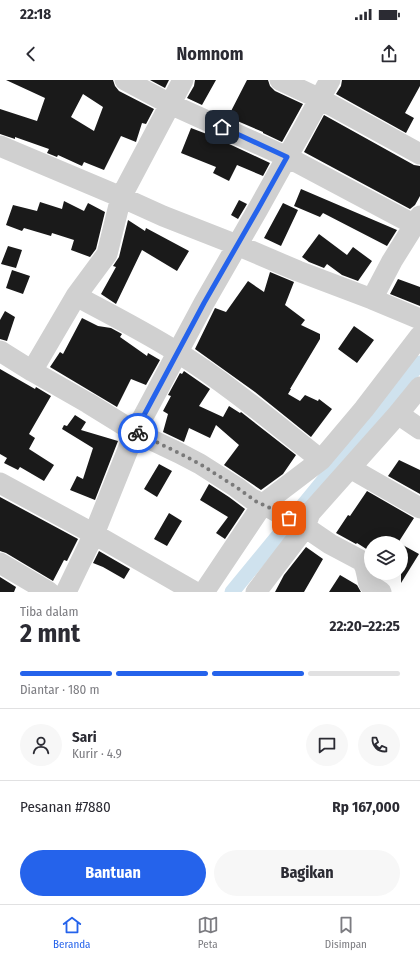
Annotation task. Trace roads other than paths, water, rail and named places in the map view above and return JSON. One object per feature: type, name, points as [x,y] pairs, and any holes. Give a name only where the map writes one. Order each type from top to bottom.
[{"type":"street","points":[[125,80],[170,104],[287,157],[418,220],[392,261],[372,299]]},
{"type":"street","points":[[32,371],[76,296],[107,254],[121,197],[183,80]]},
{"type":"street","points":[[280,80],[320,99],[420,154]]},
{"type":"street","points":[[66,592],[94,534],[135,432],[204,303],[330,80]]},
{"type":"street","points":[[0,146],[163,216],[420,319]]},
{"type":"street","points":[[76,296],[134,327],[178,353],[211,375],[321,460]]},
{"type":"street","points":[[204,592],[266,506],[321,460],[364,409],[420,336]]},
{"type":"street","points":[[0,352],[135,432],[200,464],[252,499],[362,561],[367,571],[369,584],[381,592]]},
{"type":"street","points":[[256,592],[307,520],[310,513],[420,387]]},
{"type":"street","points":[[398,414],[420,429]]},
{"type":"street","points":[[350,468],[420,508]]},
{"type":"street","points":[[0,484],[94,534],[195,592]]},
{"type":"street","points":[[0,563],[49,592]]},
{"type":"waterway","points":[[232,592],[420,363]]}]
